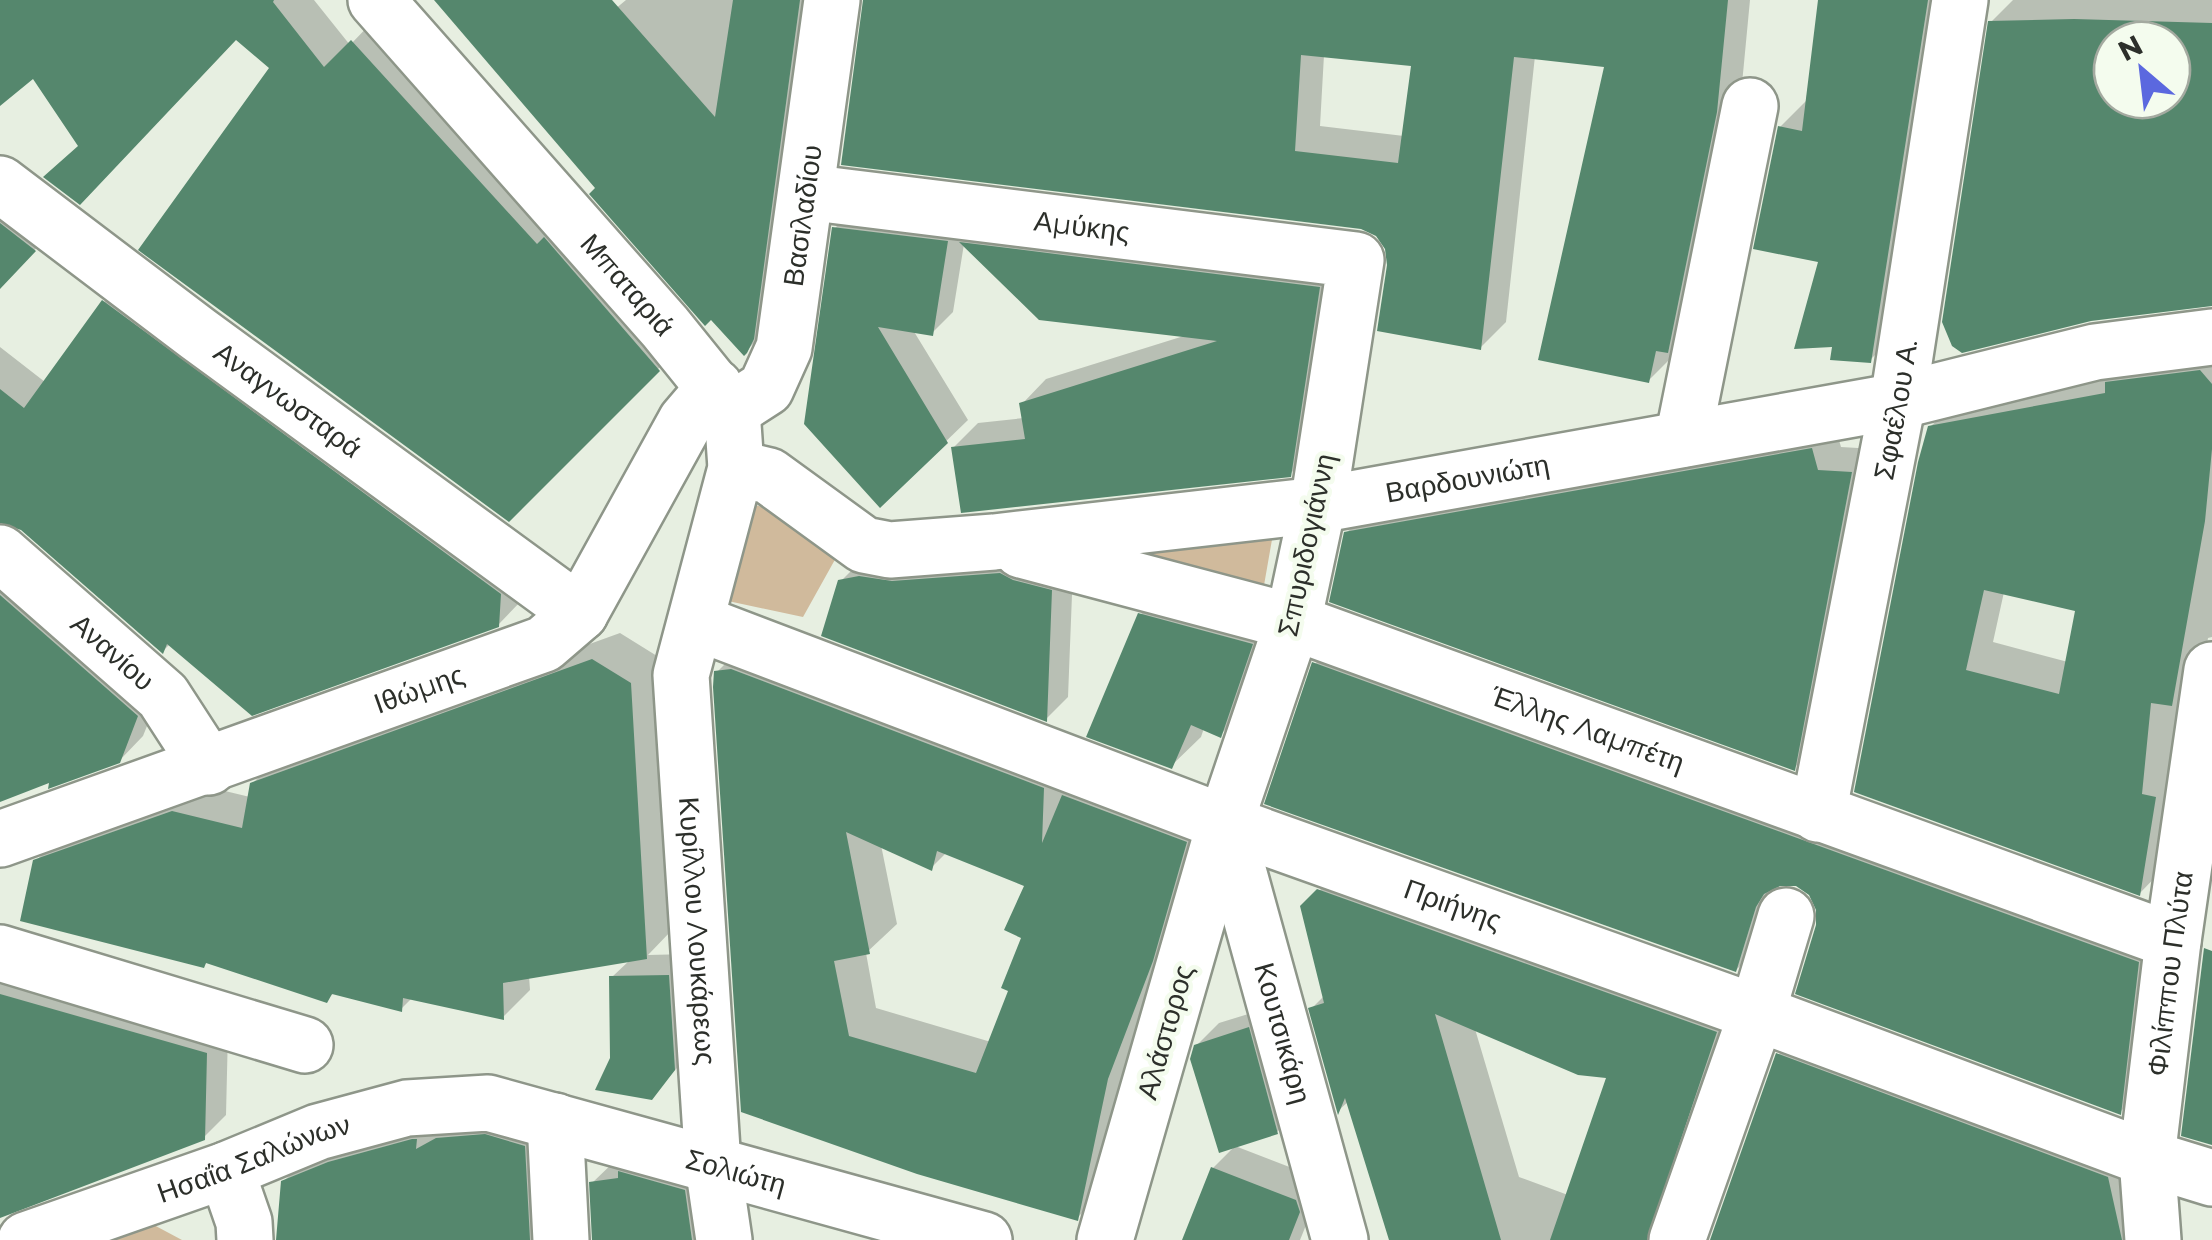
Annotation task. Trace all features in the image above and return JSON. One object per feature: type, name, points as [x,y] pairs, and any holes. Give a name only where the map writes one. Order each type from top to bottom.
[{"type":"street","name":"Μπαταριά","points":[[376,0],[724,398]]},
{"type":"street","name":"Βασιλαδίου","points":[[724,398],[766,388],[784,348],[832,0]]},
{"type":"street","name":"Σφαέλου Α.","points":[[1818,814],[1898,401],[1960,0]]},
{"type":"street","points":[[1683,440],[1750,106]]},
{"type":"street","name":"Αναγνωσταρά","points":[[0,184],[580,613]]},
{"type":"street","name":"Αμύκης","points":[[806,192],[1356,260]]},
{"type":"street","name":"Σπυριδογιάννη","points":[[1225,823],[1293,622],[1318,505],[1356,260]]},
{"type":"street","name":"Βαρδουνιώτη","points":[[736,468],[769,476],[864,545],[890,550],[994,542],[1318,505],[1898,401],[2095,352],[2212,337]]},
{"type":"street","points":[[696,622],[736,468],[724,398]]},
{"type":"street","name":"Ιθώμης","points":[[0,839],[544,644],[580,613],[686,421],[724,398]]},
{"type":"street","name":"Έλλης Λαμπέτη","points":[[994,542],[1293,622],[2173,941]]},
{"type":"street","name":"Ανανίου","points":[[0,554],[164,696],[209,766]]},
{"type":"street","name":"Πριήνης","points":[[696,622],[1225,823],[1757,1013],[2147,1158],[2212,1178]]},
{"type":"street","name":"Κυρίλλου Λουκάρεως","points":[[696,622],[680,675],[713,1165],[724,1240]]},
{"type":"street","name":"Φιλίππου Πλύτα","points":[[2153,1240],[2147,1158],[2212,670]]},
{"type":"street","name":"Αλάστορος","points":[[1105,1240],[1225,823]]},
{"type":"street","name":"Κουτσικάρη","points":[[1225,823],[1340,1240]]},
{"type":"street","points":[[1677,1240],[1757,1013],[1786,916]]},
{"type":"street","points":[[0,953],[304,1045]]},
{"type":"street","name":"Σολιώτη","points":[[488,1103],[984,1240]]},
{"type":"street","name":"Ησαΐα Σαλώνων","points":[[26,1240],[226,1170],[318,1132],[407,1108],[488,1103]]},
{"type":"street","points":[[555,1121],[561,1240]]},
{"type":"street","points":[[226,1170],[244,1222],[244,1240]]},
{"type":"shaded area","points":[[752,504],[791,515],[842,547],[803,617],[728,601]]},
{"type":"shaded area","points":[[1274,528],[1263,591],[1110,545]]},
{"type":"shaded area","points":[[152,1224],[182,1240],[108,1240]]},
{"type":"building","points":[[0,0],[274,0],[324,67],[351,40],[537,244],[544,237],[660,371],[509,522],[138,250],[269,68],[236,40],[80,205],[43,177],[78,146],[33,79],[0,106]]},
{"type":"building","points":[[434,0],[612,0],[715,117],[733,0],[800,0],[754,339],[744,356],[711,320],[705,326],[589,194],[595,188]]},
{"type":"building","points":[[863,0],[1728,0],[1717,112],[1668,353],[1656,351],[1649,383],[1538,360],[1604,67],[1514,57],[1481,350],[1377,331],[1387,265],[1385,249],[1376,236],[1361,229],[841,165]],"holes":[[[1301,55],[1411,66],[1398,163],[1295,151]]]},
{"type":"building","points":[[1818,0],[1928,0],[1871,363],[1830,360],[1832,347],[1794,349],[1818,262],[1753,249],[1778,126],[1802,131]]},
{"type":"building","points":[[2074,19],[2108,20],[2092,20],[2092,120],[2192,120],[2192,22],[2212,23],[2212,306],[2091,321],[1962,353],[1952,346],[1942,322],[1988,21]]},
{"type":"building","points":[[0,223],[36,251],[0,289]]},
{"type":"building","points":[[832,227],[948,241],[933,336],[878,327],[948,443],[880,508],[804,424]]},
{"type":"building","points":[[959,242],[1320,287],[1291,477],[961,513],[951,447],[1025,439],[1019,403],[1217,341],[1039,320]]},
{"type":"building","points":[[102,300],[501,594],[499,627],[252,716],[167,644],[163,654],[21,530],[0,523],[0,389],[24,408]]},
{"type":"building","points":[[2200,370],[2212,384],[2212,449],[2205,521],[2172,706],[2151,703],[2142,794],[2156,797],[2140,896],[1854,792],[1928,426],[2105,393],[2105,382]],"holes":[[[1984,590],[2075,611],[2059,694],[1966,670]]]},
{"type":"building","points":[[1812,448],[1818,470],[1852,472],[1795,771],[1329,602],[1344,532]]},
{"type":"building","points":[[1000,573],[1052,590],[1047,722],[821,636],[838,580],[859,576],[892,581]]},
{"type":"building","points":[[0,595],[138,716],[120,763],[0,802]]},
{"type":"building","points":[[1138,613],[1253,644],[1221,738],[1191,725],[1172,769],[1086,737]]},
{"type":"building","points":[[592,659],[631,683],[647,959],[503,983],[504,1020],[403,998],[402,1012],[332,994],[327,1003],[206,963],[204,968],[20,921],[33,860],[172,811],[242,828],[250,783]]},
{"type":"building","points":[[1312,662],[2139,962],[2121,1115],[1795,994],[1816,925],[1816,910],[1809,895],[1796,886],[1780,886],[1764,894],[1756,907],[1736,972],[1264,804]]},
{"type":"building","points":[[731,669],[1044,788],[1042,843],[1062,795],[1187,842],[1153,961],[1108,1079],[1078,1221],[917,1174],[741,1112],[714,671]],"holes":[[[846,832],[932,871],[937,851],[1024,886],[1004,930],[1021,938],[1001,988],[1008,991],[976,1073],[849,1036],[834,961],[870,954]]]},
{"type":"building","points":[[1317,889],[1717,1032],[1647,1240],[1550,1240],[1606,1078],[1578,1075],[1435,1014],[1501,1240],[1389,1240],[1345,1098],[1338,1115],[1308,1008],[1324,1003],[1300,906]]},
{"type":"building","points":[[2204,948],[2212,951],[2212,1145],[2181,1136]]},
{"type":"building","points":[[669,975],[675,1070],[652,1100],[595,1090],[610,1058],[609,976]]},
{"type":"building","points":[[0,994],[207,1053],[205,1140],[0,1218]]},
{"type":"building","points":[[1249,1027],[1278,1134],[1219,1153],[1190,1059],[1194,1045]]},
{"type":"building","points":[[1776,1053],[2108,1177],[2122,1240],[1710,1240]]},
{"type":"building","points":[[485,1134],[525,1146],[530,1240],[276,1240],[281,1181],[328,1162],[412,1139],[417,1139],[416,1149],[436,1138]]},
{"type":"building","points":[[1211,1167],[1296,1200],[1300,1212],[1289,1240],[1182,1240]]},
{"type":"building","points":[[618,1171],[685,1190],[692,1240],[592,1240],[589,1182],[618,1178]]}]
